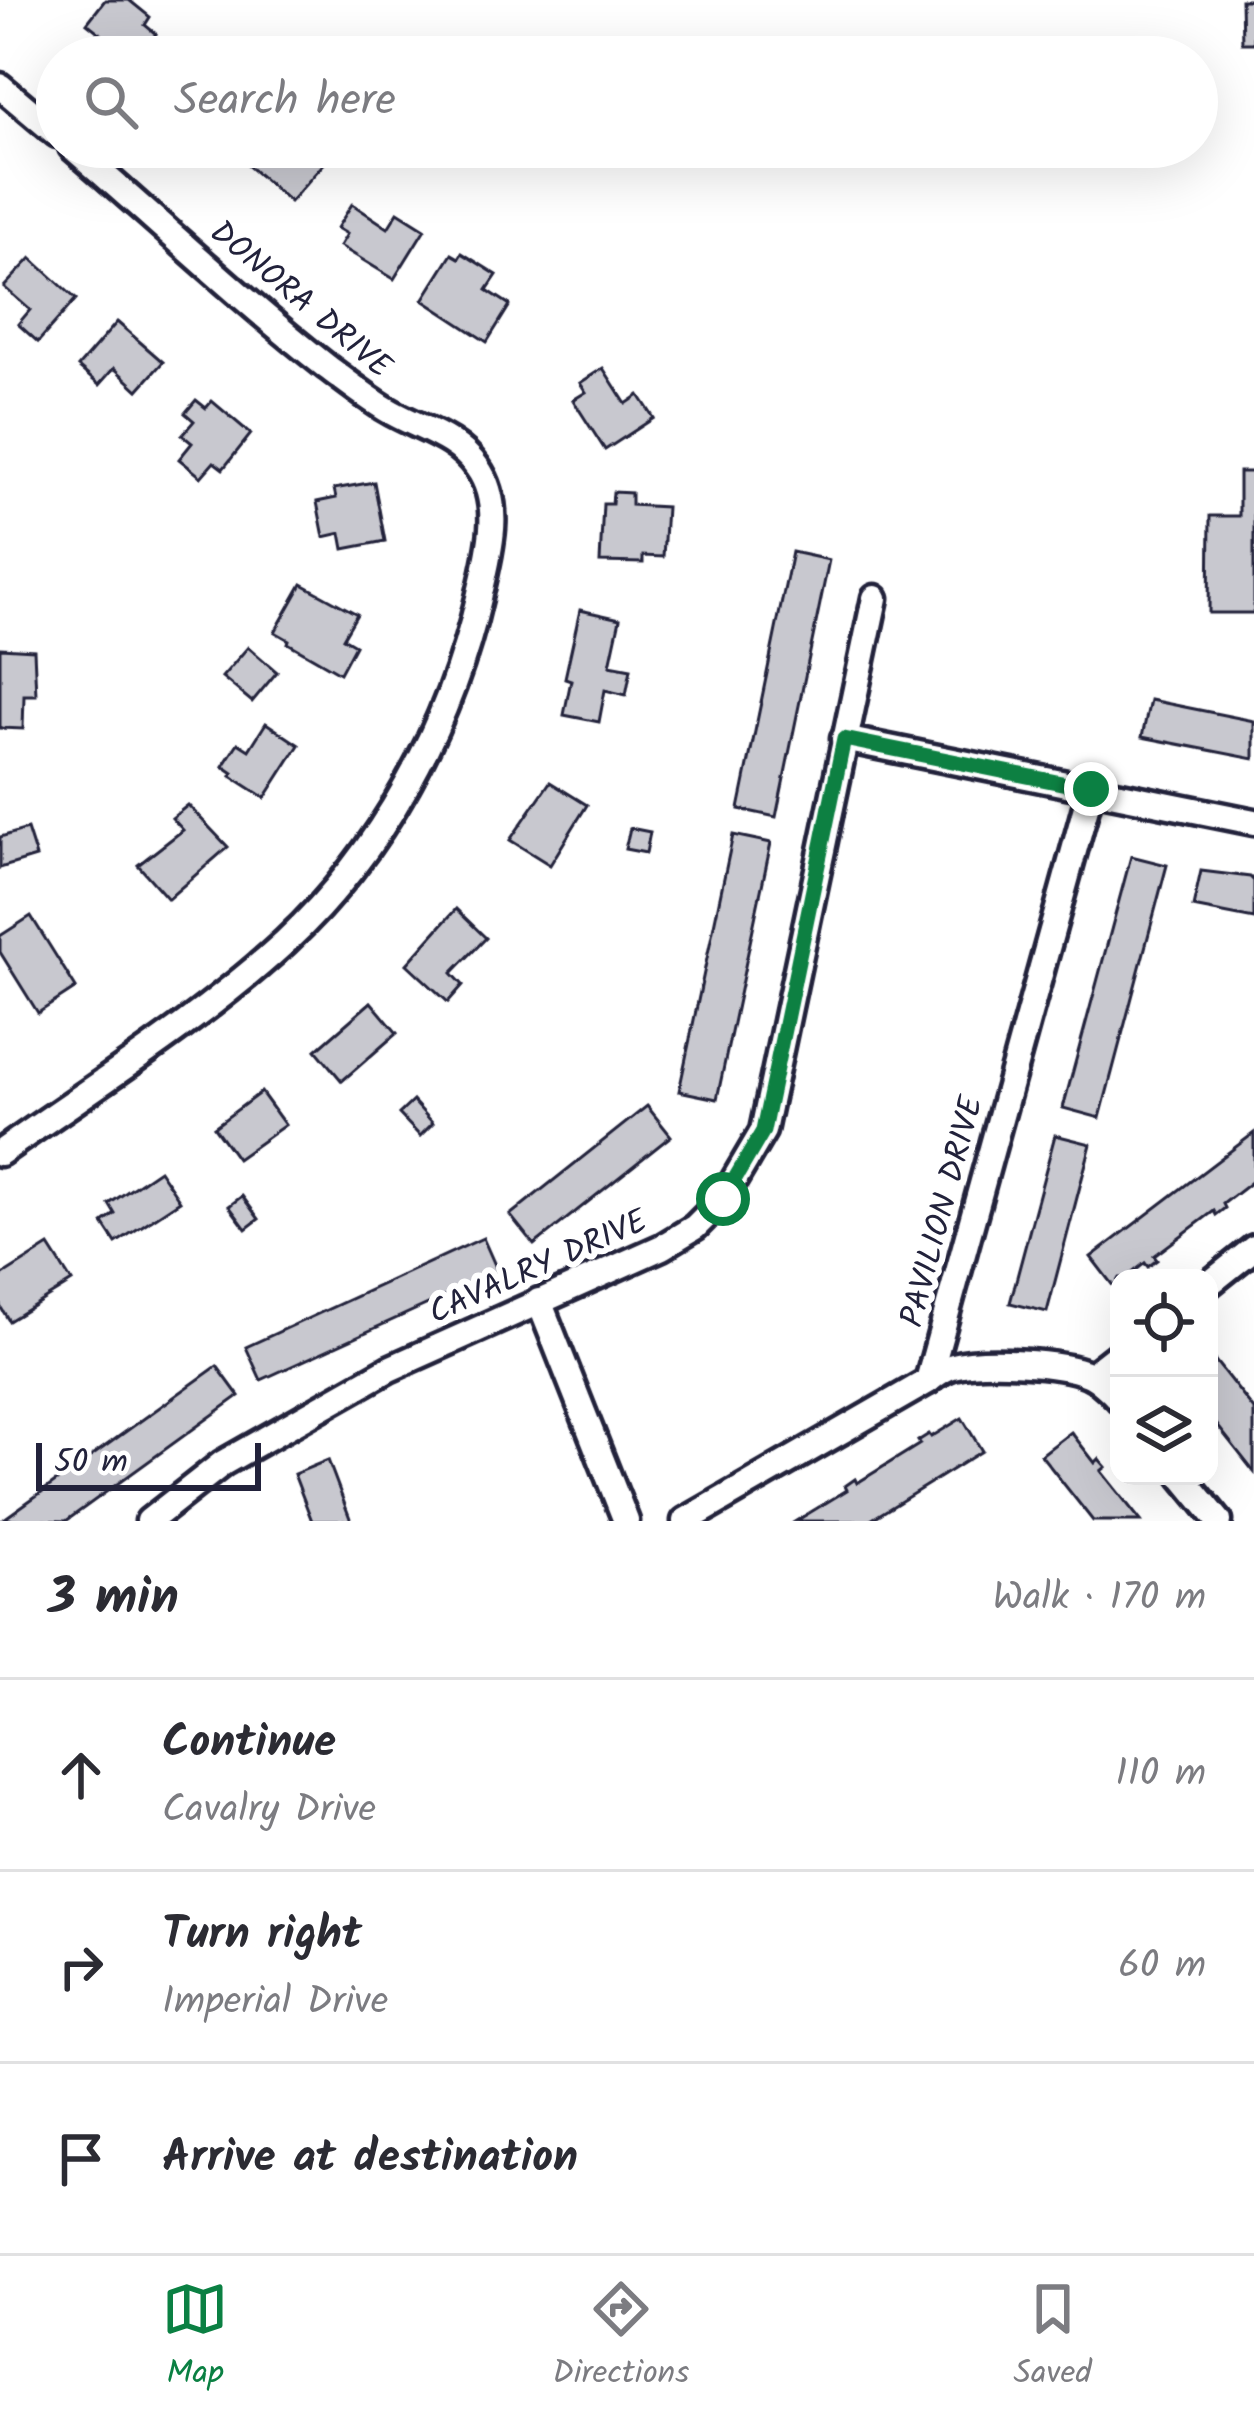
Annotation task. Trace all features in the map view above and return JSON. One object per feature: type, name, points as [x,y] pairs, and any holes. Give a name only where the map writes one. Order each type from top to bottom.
[{"type":"street","points":[[0,86],[36,116]]},
{"type":"street","name":"DONORA DRIVE","points":[[1,1150],[223,995],[287,940],[334,891],[398,800],[424,751],[471,631],[494,532],[489,490],[477,465],[453,442],[386,409],[326,366],[96,168]]},
{"type":"street","name":"CAVALRY DRIVE","points":[[149,1521],[223,1463],[306,1414],[389,1370],[662,1247],[694,1227],[723,1199],[763,1131],[875,598]]},
{"type":"street","points":[[844,739],[1254,822]]},
{"type":"street","name":"PAVILION DRIVE","points":[[928,1381],[1091,789]]},
{"type":"street","points":[[1218,1276],[1254,1248]]},
{"type":"street","points":[[539,1301],[626,1521]]},
{"type":"street","points":[[1092,1376],[1110,1361]]},
{"type":"street","points":[[685,1521],[944,1369],[987,1362],[1071,1369],[1092,1376],[1110,1391]]},
{"type":"street","points":[[1189,1485],[1219,1521]]},
{"type":"building","points":[[105,0],[129,0],[150,17],[145,25],[156,34],[103,36],[87,23]]},
{"type":"building","points":[[1241,0],[1254,0],[1254,43],[1242,43]]},
{"type":"building","points":[[251,168],[320,168],[290,202]]},
{"type":"building","points":[[352,204],[388,228],[398,212],[425,229],[394,279],[340,246],[347,234],[337,228]]},
{"type":"building","points":[[462,253],[497,275],[487,290],[510,305],[487,342],[423,300],[452,254],[459,258]]},
{"type":"building","points":[[31,258],[76,299],[38,342],[18,324],[30,310],[4,287]]},
{"type":"building","points":[[117,322],[163,362],[138,390],[114,368],[99,385],[78,367]]},
{"type":"building","points":[[603,368],[626,404],[639,395],[654,418],[605,450],[573,400],[586,392],[580,383]]},
{"type":"building","points":[[196,400],[206,408],[212,401],[251,434],[223,469],[214,462],[201,477],[179,459],[192,443],[182,435],[194,421],[185,413]]},
{"type":"building","points":[[1239,472],[1254,472],[1254,613],[1209,613],[1210,516],[1239,516]]},
{"type":"building","points":[[374,482],[385,541],[344,549],[341,533],[324,537],[317,502],[336,498],[334,489]]},
{"type":"building","points":[[613,492],[631,493],[631,505],[666,507],[663,557],[643,556],[643,563],[600,562],[603,504],[612,504]]},
{"type":"building","points":[[792,552],[829,560],[776,817],[739,809]]},
{"type":"building","points":[[302,584],[357,614],[343,638],[355,645],[340,673],[275,632]]},
{"type":"building","points":[[580,610],[620,619],[610,665],[631,669],[626,695],[605,690],[599,722],[564,715],[571,680],[565,678]]},
{"type":"building","points":[[248,647],[277,672],[252,702],[222,677]]},
{"type":"building","points":[[0,648],[34,650],[36,695],[24,695],[23,729],[0,728]]},
{"type":"building","points":[[1150,700],[1254,721],[1254,759],[1142,737]]},
{"type":"building","points":[[266,723],[299,745],[265,798],[223,766],[238,743],[249,750]]},
{"type":"building","points":[[550,782],[587,805],[550,865],[510,840]]},
{"type":"building","points":[[188,805],[228,847],[168,899],[138,865],[183,830],[172,818]]},
{"type":"building","points":[[630,828],[650,832],[646,853],[625,849]]},
{"type":"building","points":[[27,829],[36,857],[0,868],[0,837]]},
{"type":"building","points":[[733,835],[771,843],[717,1099],[679,1091]]},
{"type":"building","points":[[1131,856],[1167,865],[1100,1118],[1063,1108]]},
{"type":"building","points":[[1201,871],[1250,877],[1254,881],[1254,919],[1193,907]]},
{"type":"building","points":[[456,909],[486,938],[452,973],[463,985],[448,1002],[407,964]]},
{"type":"building","points":[[31,916],[76,988],[38,1013],[0,952],[0,936]]},
{"type":"building","points":[[371,1002],[397,1033],[342,1081],[316,1050]]},
{"type":"building","points":[[261,1092],[285,1125],[237,1159],[214,1127]]},
{"type":"building","points":[[413,1101],[433,1123],[420,1136],[399,1114]]},
{"type":"building","points":[[647,1106],[671,1136],[534,1245],[510,1215]]},
{"type":"building","points":[[1254,1133],[1254,1180],[1216,1215],[1214,1211],[1154,1256],[1157,1260],[1148,1267],[1145,1263],[1137,1269],[1110,1269],[1110,1282],[1091,1257]]},
{"type":"building","points":[[1055,1135],[1091,1144],[1047,1312],[1010,1303]]},
{"type":"building","points":[[159,1170],[180,1201],[116,1243],[103,1223],[115,1214],[109,1204]]},
{"type":"building","points":[[242,1196],[259,1219],[246,1229],[229,1206]]},
{"type":"building","points":[[483,1238],[498,1272],[261,1380],[246,1347]]},
{"type":"building","points":[[49,1246],[72,1282],[9,1321],[0,1306],[0,1277]]},
{"type":"building","points":[[1218,1364],[1254,1410],[1254,1472],[1218,1426]]},
{"type":"building","points":[[217,1366],[239,1396],[66,1521],[4,1519]]},
{"type":"building","points":[[962,1418],[982,1451],[869,1521],[796,1521],[847,1490],[845,1486],[855,1479],[857,1483],[929,1434]]},
{"type":"building","points":[[1071,1432],[1095,1463],[1099,1459],[1106,1467],[1101,1471],[1110,1485],[1141,1521],[1093,1521],[1041,1455]]},
{"type":"building","points":[[328,1460],[351,1521],[312,1521],[294,1474]]},
{"type":"route","points":[[723,1199],[763,1131],[844,739],[1091,789]]}]
